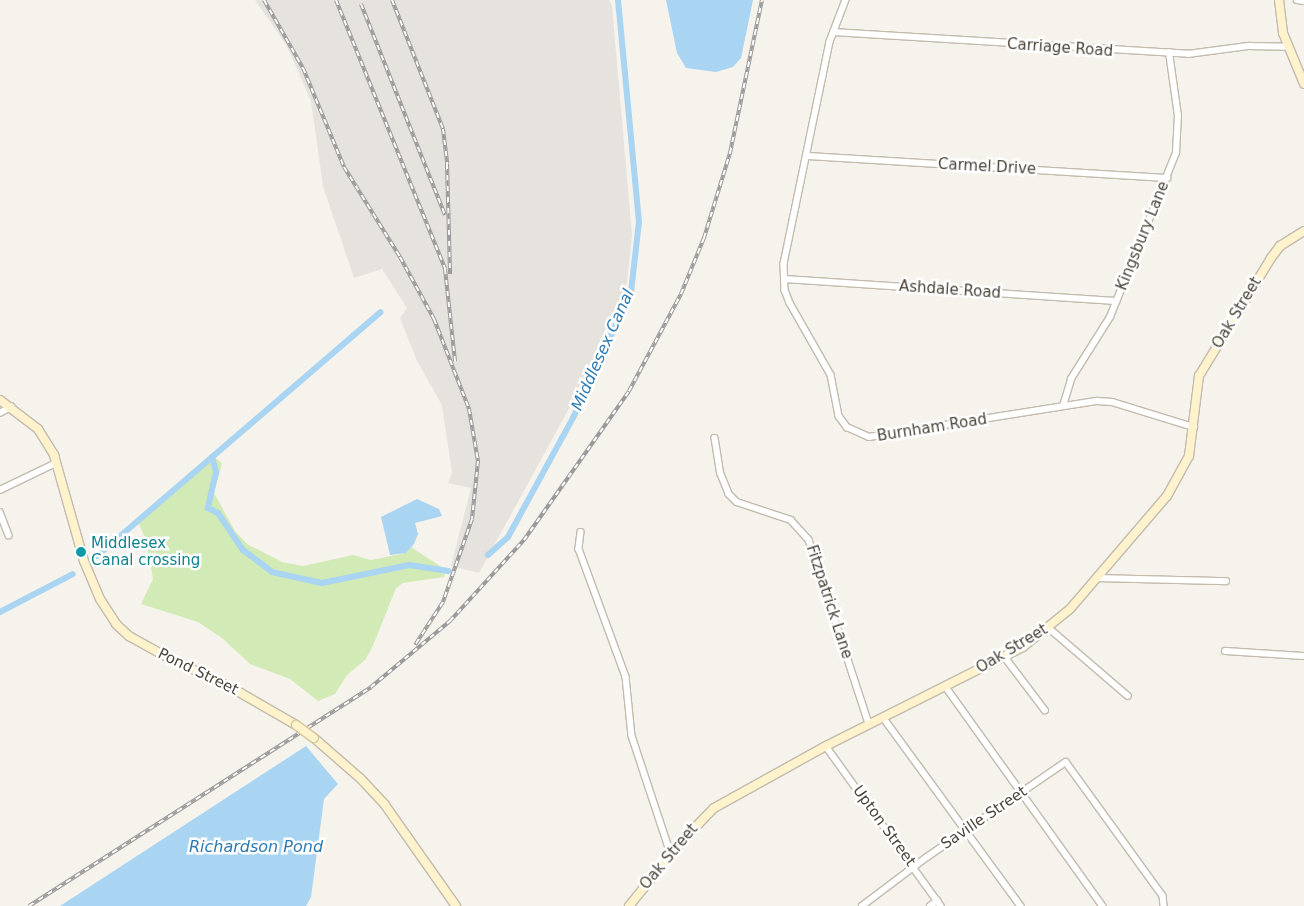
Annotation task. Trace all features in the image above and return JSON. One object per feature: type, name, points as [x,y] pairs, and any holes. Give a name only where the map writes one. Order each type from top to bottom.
[{"type":"street","name":"Burnham Road","points":[[846,0],[833,32],[784,264],[784,279],[790,303],[831,375],[839,416],[856,434],[876,436],[1063,406],[1112,402],[1194,427]]},
{"type":"street","points":[[1279,0],[1280,25],[1304,84]]},
{"type":"street","points":[[1297,0],[1304,1]]},
{"type":"street","name":"Carriage Road","points":[[833,32],[1188,54],[1248,46],[1288,47]]},
{"type":"street","name":"Kingsbury Lane","points":[[1063,406],[1071,379],[1100,334],[1116,301],[1167,178],[1179,137],[1169,53]]},
{"type":"street","name":"Carmel Drive","points":[[807,156],[1167,178]]},
{"type":"street","name":"Oak Street","points":[[629,906],[671,854],[714,808],[826,746],[1004,656],[1049,628],[1099,578],[1167,496],[1189,456],[1194,427],[1197,386],[1204,367],[1271,258],[1280,246],[1304,231]]},
{"type":"street","name":"Ashdale Road","points":[[784,279],[1116,301]]},
{"type":"street","name":"Pond Street","points":[[0,400],[11,407],[46,438],[56,463],[84,561],[100,599],[116,624],[163,655],[232,688],[296,725],[314,738],[361,779],[385,805],[456,906]]},
{"type":"street","points":[[0,413],[11,407]]},
{"type":"street","name":"Fitzpatrick Lane","points":[[715,438],[721,474],[729,494],[737,502],[791,520],[809,540],[869,724]]},
{"type":"street","points":[[0,490],[56,463]]},
{"type":"street","points":[[0,512],[9,535]]},
{"type":"street","points":[[581,532],[579,549],[626,677],[632,736],[671,854]]},
{"type":"street","points":[[1099,578],[1226,581]]},
{"type":"street","points":[[1049,628],[1128,696]]},
{"type":"street","points":[[1225,651],[1304,656]]},
{"type":"street","points":[[1004,656],[1045,710]]},
{"type":"street","points":[[946,686],[1103,906]]},
{"type":"street","points":[[883,717],[1021,906]]},
{"type":"street","name":"Upton Street","points":[[826,746],[939,903]]},
{"type":"street","name":"Saville Street","points":[[862,906],[966,830],[1066,762],[1165,905]]},
{"type":"street","points":[[930,906],[939,903]]},
{"type":"shaded area","points":[[255,0],[609,0],[612,6],[632,235],[627,282],[607,339],[479,573],[451,566],[471,488],[448,483],[452,473],[442,405],[417,361],[400,318],[407,308],[382,269],[354,278],[323,186],[311,101],[287,46]]},
{"type":"green space","points":[[211,455],[222,463],[214,493],[235,531],[247,544],[282,562],[303,566],[353,555],[371,560],[406,553],[411,547],[446,570],[444,577],[403,583],[396,588],[372,648],[365,660],[347,675],[335,694],[318,701],[290,679],[250,664],[222,638],[198,622],[141,604],[153,579],[146,540],[139,524],[142,514]]},
{"type":"water","points":[[666,0],[753,0],[741,58],[733,67],[716,72],[686,68],[677,53]]},
{"type":"water","points":[[417,499],[439,509],[442,516],[415,523],[418,534],[414,544],[406,553],[390,555],[381,517]]},
{"type":"water","name":"Richardson Pond","points":[[306,746],[338,784],[324,799],[311,897],[306,906],[60,906]]},
{"type":"waterway","name":"Middlesex Canal","points":[[488,555],[508,537],[573,418],[631,292],[639,222],[618,0]]},
{"type":"waterway","name":"Middlesex Canal","points":[[97,556],[381,312]]},
{"type":"waterway","name":"Middlesex Canal","points":[[212,457],[216,472],[208,508],[218,513],[243,550],[272,572],[322,583],[409,565],[449,571]]},
{"type":"waterway","name":"Middlesex Canal","points":[[0,612],[73,574]]},
{"type":"railway","points":[[264,0],[303,68],[344,167],[400,257],[434,319],[469,409],[478,461],[472,519],[443,602],[415,645]]},
{"type":"railway","points":[[336,0],[445,269],[455,361]]},
{"type":"railway","points":[[392,0],[443,129],[447,164],[450,274]]},
{"type":"railway","points":[[29,906],[371,687],[450,621],[524,540],[629,391],[681,294],[704,238],[730,153],[762,0]]},
{"type":"railway","points":[[361,4],[445,215]]},
{"type":"place","name":"Middlesex Canal crossing","points":[[81,552]]}]
